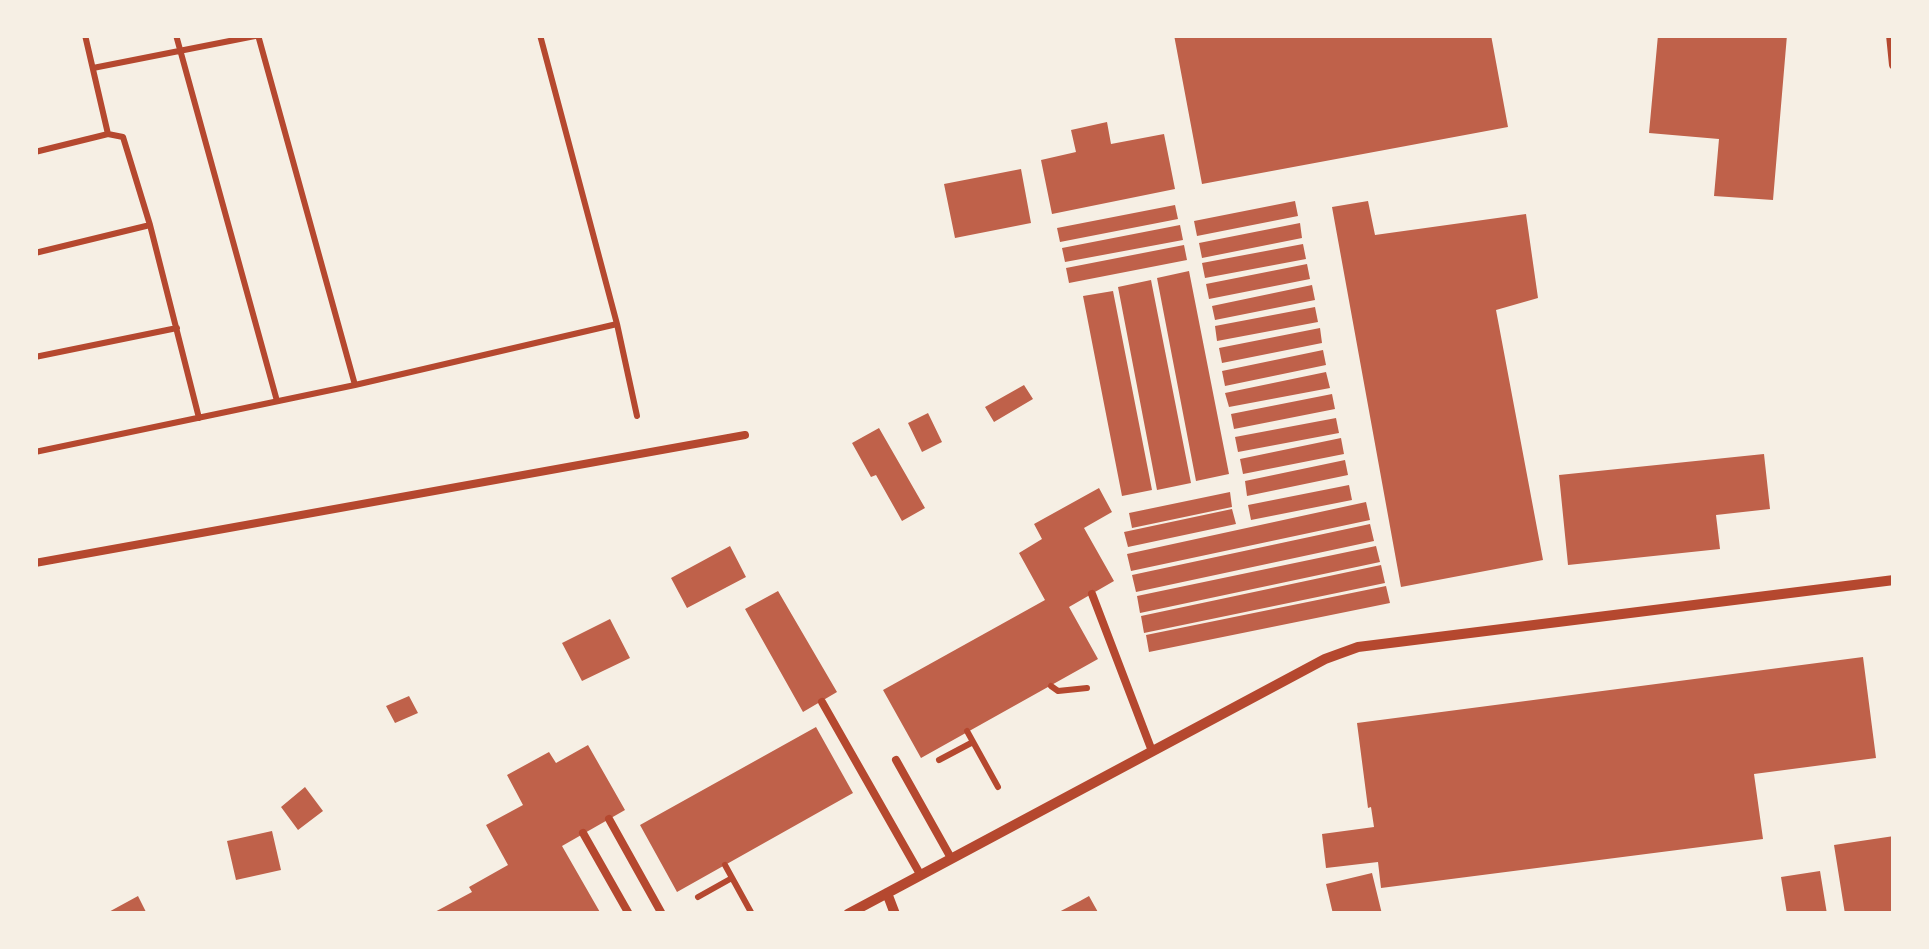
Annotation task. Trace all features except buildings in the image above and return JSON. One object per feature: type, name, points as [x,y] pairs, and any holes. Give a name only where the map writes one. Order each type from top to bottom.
[{"type":"street","points":[[1891,35],[1894,64]]},
{"type":"street","points":[[848,914],[1325,659],[1358,647],[1894,580]]},
{"type":"street","points":[[887,893],[895,914]]},
{"type":"lane","points":[[35,564],[746,435]]},
{"type":"lane","points":[[1092,594],[1152,751]]},
{"type":"lane","points":[[822,702],[920,874]]},
{"type":"lane","points":[[896,760],[951,858]]},
{"type":"lane","points":[[609,820],[662,914]]},
{"type":"lane","points":[[583,833],[629,914]]},
{"type":"path","points":[[85,35],[108,134]]},
{"type":"path","points":[[176,35],[277,400]]},
{"type":"path","points":[[92,68],[259,35],[355,384]]},
{"type":"path","points":[[540,35],[618,324],[643,452]]},
{"type":"path","points":[[35,152],[108,134],[123,137],[199,418]]},
{"type":"path","points":[[35,253],[150,226]]},
{"type":"path","points":[[35,452],[618,324]]},
{"type":"path","points":[[35,357],[177,328]]},
{"type":"path","points":[[967,731],[1018,823]]},
{"type":"path","points":[[725,865],[752,914]]}]
